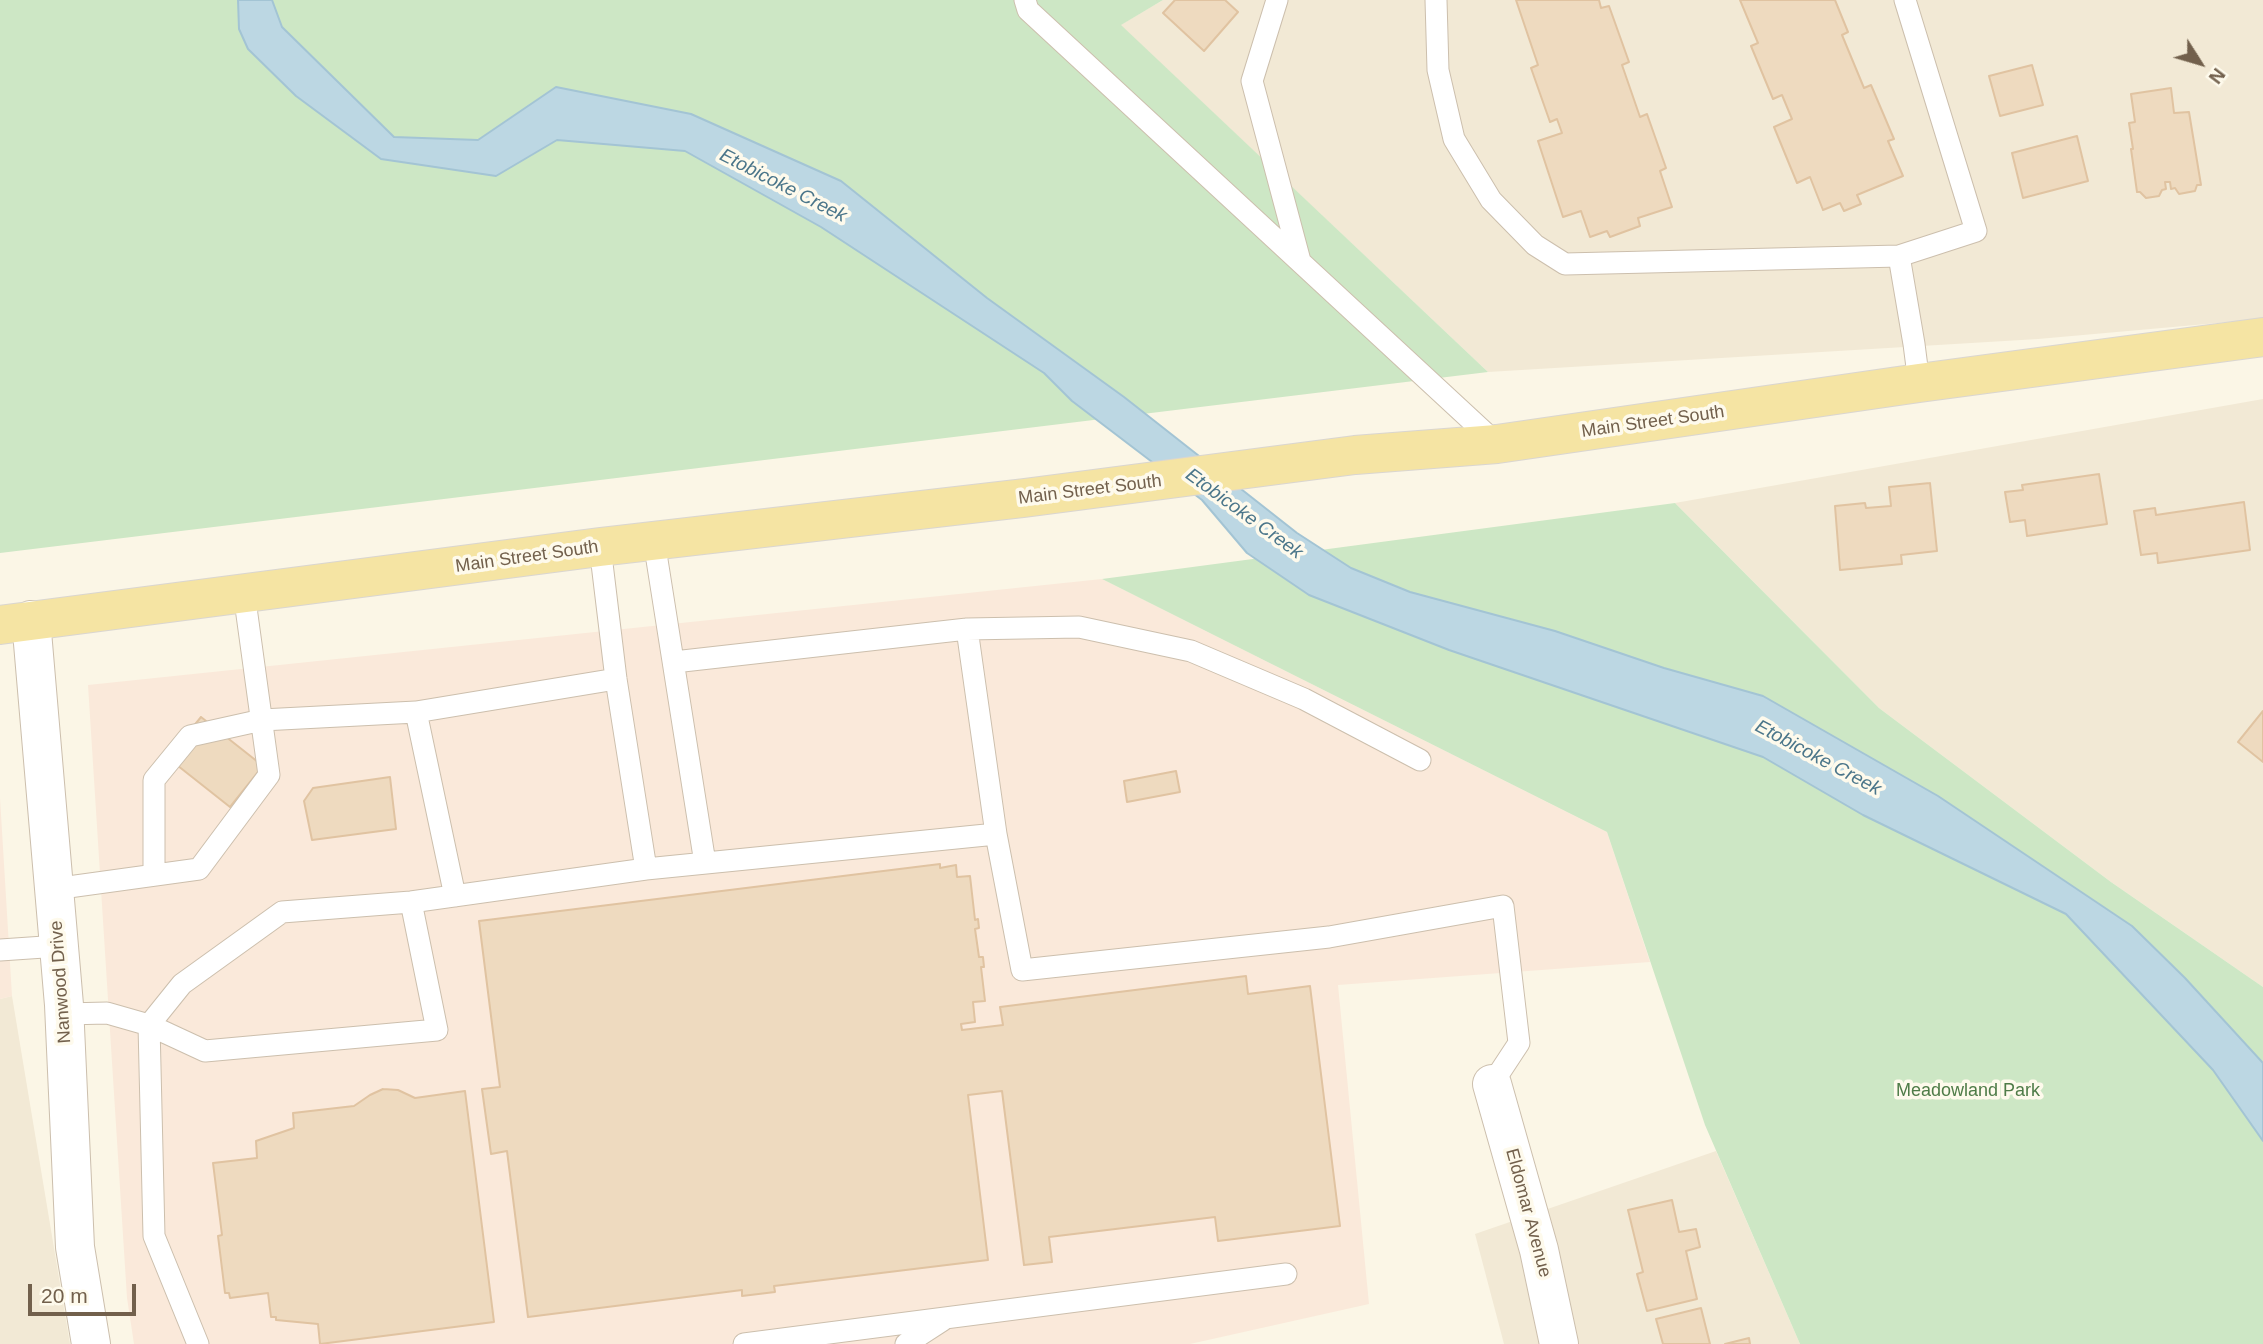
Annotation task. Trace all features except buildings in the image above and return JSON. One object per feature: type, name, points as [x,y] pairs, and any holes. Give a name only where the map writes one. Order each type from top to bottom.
[{"type":"main road","name":"Main Street South","points":[[15,622],[1355,455],[1497,444],[2263,337]]},
{"type":"street","name":"Nanwood Drive","points":[[15,622],[54,889],[65,1014],[75,1247],[92,1344]]},
{"type":"street","name":"Eldomar Avenue","points":[[1492,1084],[1539,1250],[1559,1344]]},
{"type":"lane","points":[[1025,0],[1028,10],[1497,444]]},
{"type":"lane","points":[[1277,0],[1252,81],[1300,262]]},
{"type":"lane","points":[[1436,0],[1438,70],[1454,139],[1491,200],[1535,245],[1565,264],[1899,256],[1976,230],[1905,0]]},
{"type":"lane","points":[[1899,256],[1919,383]]},
{"type":"lane","points":[[654,541],[705,863]]},
{"type":"lane","points":[[600,547],[616,678],[646,869]]},
{"type":"lane","points":[[54,889],[199,869],[269,775],[244,593]]},
{"type":"lane","points":[[674,662],[967,629],[1079,627],[1191,651],[1304,699],[1420,760]]},
{"type":"lane","points":[[967,629],[996,834],[1022,970],[1329,936],[1503,906],[1519,1043],[1492,1084]]},
{"type":"lane","points":[[154,875],[154,780],[190,736],[262,720],[416,712],[616,678]]},
{"type":"lane","points":[[416,712],[455,897]]},
{"type":"lane","points":[[198,1344],[154,1236],[149,1025],[182,984],[282,912],[411,902],[646,869],[996,834]]},
{"type":"lane","points":[[65,1014],[107,1013],[149,1025],[205,1051],[437,1030],[411,902]]},
{"type":"lane","points":[[0,950],[59,946]]},
{"type":"lane","points":[[744,1344],[1286,1274]]},
{"type":"lane","points":[[906,1344],[948,1317]]},
{"type":"shaded area","points":[[1163,0],[2263,0],[2263,319],[2038,339],[1488,372],[1120,25]]},
{"type":"shaded area","points":[[2263,399],[2263,987],[2111,882],[1879,708],[1675,503]]},
{"type":"shaded area","points":[[1102,579],[1607,832],[1650,962],[1338,985],[1369,1304],[1190,1344],[134,1344],[127,1298],[88,685]]},
{"type":"shaded area","points":[[0,798],[12,996],[0,999]]},
{"type":"shaded area","points":[[12,996],[70,1344],[0,1344],[0,999]]},
{"type":"shaded area","points":[[1716,1151],[1800,1344],[1504,1344],[1475,1234]]},
{"type":"green space","points":[[0,0],[1163,0],[1121,25],[1488,372],[0,553]]},
{"type":"green space","name":"Meadowland Park","points":[[1675,503],[1879,708],[2111,882],[2263,987],[2263,1344],[1800,1344],[1705,1125],[1607,832],[1102,579]]},
{"type":"water","name":"Etobicoke Creek","points":[[238,0],[272,0],[282,27],[394,137],[478,140],[556,87],[691,114],[841,181],[987,298],[1124,397],[1297,533],[1351,568],[1410,592],[1555,631],[1664,668],[1763,696],[1938,796],[2132,926],[2185,978],[2263,1063],[2263,1141],[2213,1070],[2066,914],[1863,815],[1763,757],[1449,650],[1309,595],[1247,553],[1202,500],[1072,401],[1044,373],[821,227],[685,151],[557,140],[496,176],[381,159],[296,96],[248,49],[239,29]]}]
